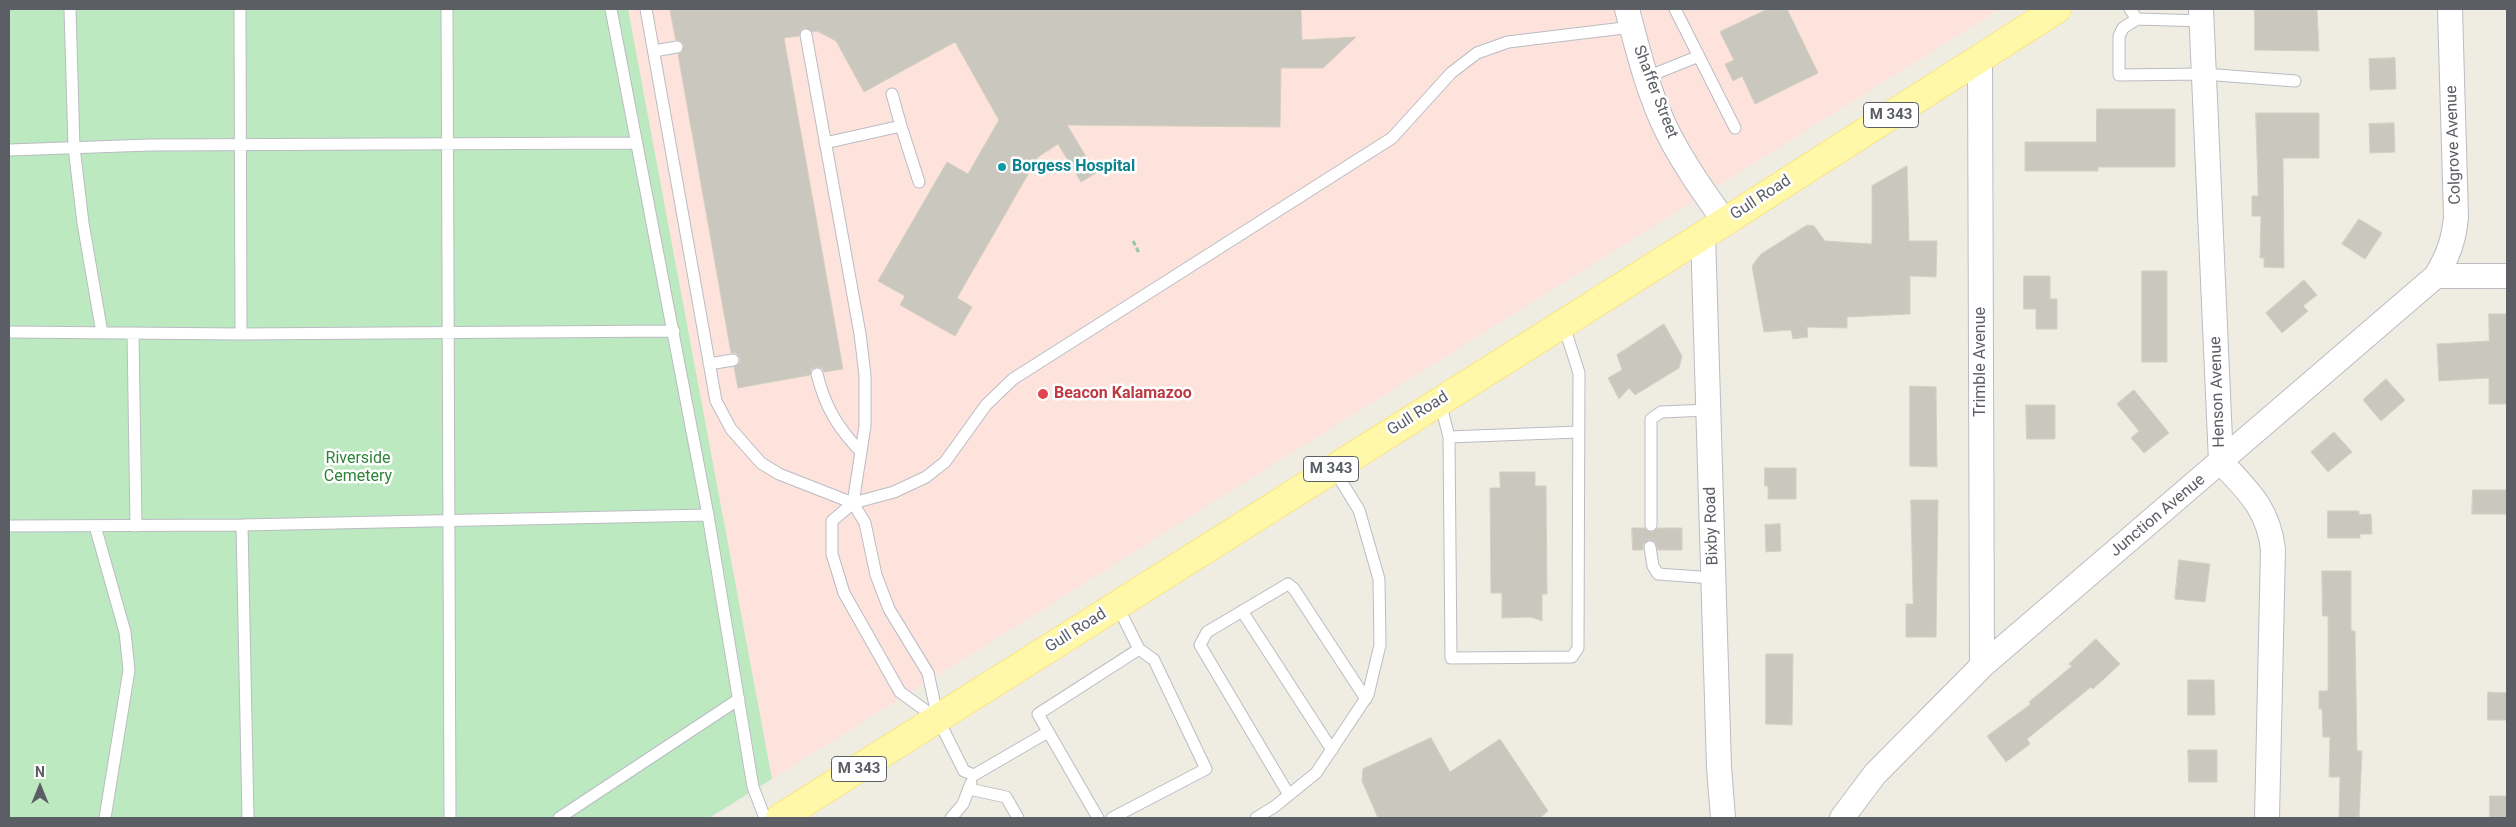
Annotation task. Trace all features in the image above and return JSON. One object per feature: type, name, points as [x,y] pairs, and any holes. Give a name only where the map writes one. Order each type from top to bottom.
[{"type":"main road","name":"Gull Road","points":[[780,818],[1714,228],[2056,9]]},
{"type":"street","name":"Colgrove Avenue","points":[[2436,276],[2451,246],[2456,217],[2450,9]]},
{"type":"street","name":"Henson Avenue","points":[[2201,15],[2221,462],[2257,502],[2270,529],[2272,542],[2267,818]]},
{"type":"street","name":"Shaffer Street","points":[[1629,18],[1647,78],[1669,134],[1694,179],[1714,228]]},
{"type":"street","name":"Trimble Avenue","points":[[1980,59],[1982,666]]},
{"type":"street","name":"Bixby Road","points":[[1714,228],[1708,410],[1719,767],[1724,818]]},
{"type":"street","points":[[2436,276],[2507,276]]},
{"type":"street","name":"Junction Avenue","points":[[1842,818],[1875,774],[1982,666],[2436,276]]},
{"type":"lane","points":[[70,9],[74,148],[102,333]]},
{"type":"lane","points":[[240,9],[241,334]]},
{"type":"lane","points":[[447,9],[450,818]]},
{"type":"lane","points":[[611,9],[708,515],[753,787],[765,818]]},
{"type":"lane","points":[[646,9],[716,401],[731,428],[761,463],[779,474],[853,503],[865,523],[876,575],[889,609],[928,673],[938,719],[964,771],[974,775]]},
{"type":"lane","points":[[1675,9],[1735,128]]},
{"type":"lane","points":[[2130,9],[2137,19]]},
{"type":"lane","points":[[2201,15],[2137,19],[2123,28],[2119,36],[2119,76],[2204,74],[2295,80]]},
{"type":"lane","points":[[938,719],[900,692],[844,593],[832,554],[832,521],[853,503],[894,492],[926,477],[945,462],[986,405],[1013,379],[1392,138],[1451,73],[1477,53],[1508,42],[1629,18]]},
{"type":"lane","points":[[806,35],[866,375],[866,426],[853,503]]},
{"type":"lane","points":[[654,51],[677,47]]},
{"type":"lane","points":[[1647,78],[1699,56]]},
{"type":"lane","points":[[892,94],[919,182]]},
{"type":"lane","points":[[825,143],[901,126]]},
{"type":"lane","points":[[9,150],[241,145],[637,143]]},
{"type":"lane","points":[[1439,401],[1448,437],[1451,658],[1572,657],[1578,648],[1579,373],[1563,323]]},
{"type":"lane","points":[[9,332],[241,334],[674,331]]},
{"type":"lane","points":[[134,333],[136,526]]},
{"type":"lane","points":[[709,364],[733,360]]},
{"type":"lane","points":[[817,374],[822,397],[842,431],[861,452]]},
{"type":"lane","points":[[1651,525],[1651,419],[1661,412],[1708,410]]},
{"type":"lane","points":[[1448,437],[1578,432]]},
{"type":"lane","points":[[1256,818],[1316,773],[1366,699],[1380,645],[1379,579],[1359,510],[1333,468]]},
{"type":"lane","points":[[9,526],[242,525],[708,515]]},
{"type":"lane","points":[[242,525],[248,818]]},
{"type":"lane","points":[[95,526],[125,632],[129,670],[105,818]]},
{"type":"lane","points":[[1650,547],[1653,566],[1658,574],[1713,578]]},
{"type":"lane","points":[[1289,795],[1200,645],[1207,632],[1288,584],[1294,589],[1366,699]]},
{"type":"lane","points":[[1112,818],[1206,769],[1154,660],[1139,649],[1117,605]]},
{"type":"lane","points":[[1242,611],[1332,750]]},
{"type":"lane","points":[[1098,818],[1038,714],[1139,649]]},
{"type":"lane","points":[[559,818],[739,698]]},
{"type":"lane","points":[[951,818],[963,804],[974,775],[1048,732]]},
{"type":"lane","points":[[969,789],[1006,797],[1018,818]]},
{"type":"path","points":[[1133,241],[1140,253]]},
{"type":"shaded area","name":"Beacon Kalamazoo","points":[[628,9],[2000,9],[772,779]]},
{"type":"green space","name":"Riverside Cemetery","points":[[9,9],[628,9],[772,779],[709,818],[9,818]]},
{"type":"building","points":[[670,9],[1301,9],[1302,40],[1356,37],[1323,68],[1281,68],[1280,127],[1067,125],[1096,173],[1081,182],[1058,144],[1038,157],[957,298],[972,307],[955,336],[900,305],[905,296],[878,281],[947,162],[968,174],[999,120],[955,42],[864,92],[836,41],[817,31],[813,32],[805,28],[801,30],[799,36],[784,38],[843,369],[824,372],[822,368],[816,367],[811,369],[810,375],[738,388],[734,367],[740,363],[740,358],[736,353],[731,353],[678,54],[682,52],[684,46],[682,42],[676,40]]},
{"type":"building","points":[[1768,9],[1787,9],[1818,73],[1755,104],[1742,76],[1733,81],[1725,64],[1734,60],[1720,32]]},
{"type":"building","points":[[2255,9],[2317,9],[2319,51],[2255,50]]},
{"type":"building","points":[[2395,58],[2396,89],[2370,90],[2369,59]]},
{"type":"building","points":[[2097,109],[2175,109],[2175,167],[2098,167],[2098,171],[2025,171],[2025,142],[2096,142]]},
{"type":"building","points":[[2256,113],[2319,113],[2319,158],[2283,158],[2284,268],[2264,267],[2264,258],[2260,258],[2261,216],[2252,216],[2252,196],[2258,196]]},
{"type":"building","points":[[2394,123],[2395,152],[2370,153],[2369,124]]},
{"type":"building","points":[[1907,166],[1909,241],[1937,241],[1936,277],[1910,276],[1910,314],[1847,317],[1847,328],[1807,327],[1808,337],[1793,339],[1791,330],[1764,332],[1752,266],[1761,254],[1807,225],[1814,226],[1825,241],[1872,244],[1872,186]]},
{"type":"building","points":[[2359,219],[2382,233],[2365,259],[2342,244]]},
{"type":"building","points":[[2142,271],[2167,271],[2167,362],[2142,362]]},
{"type":"building","points":[[2024,276],[2050,276],[2050,299],[2057,299],[2057,329],[2036,329],[2036,309],[2024,309]]},
{"type":"building","points":[[2304,280],[2317,295],[2303,306],[2308,311],[2282,333],[2266,313]]},
{"type":"building","points":[[2489,314],[2507,314],[2507,404],[2489,404],[2489,378],[2439,381],[2437,344],[2489,341]]},
{"type":"building","points":[[1664,324],[1682,356],[1679,368],[1635,395],[1629,388],[1619,399],[1608,378],[1622,370],[1617,355]]},
{"type":"building","points":[[2386,379],[2405,400],[2381,421],[2363,400]]},
{"type":"building","points":[[1910,386],[1936,387],[1937,467],[1910,466]]},
{"type":"building","points":[[2134,390],[2169,433],[2144,453],[2131,438],[2139,431],[2117,404]]},
{"type":"building","points":[[2026,405],[2055,405],[2055,439],[2027,439]]},
{"type":"building","points":[[2334,432],[2352,452],[2328,472],[2311,452]]},
{"type":"building","points":[[1765,468],[1796,468],[1796,499],[1768,499],[1768,486],[1765,486]]},
{"type":"building","points":[[1500,472],[1535,472],[1535,486],[1546,486],[1547,594],[1542,594],[1542,621],[1531,617],[1502,618],[1502,593],[1491,593],[1490,488],[1500,488]]},
{"type":"building","points":[[2473,490],[2507,490],[2507,514],[2472,514]]},
{"type":"building","points":[[1911,500],[1938,500],[1936,637],[1906,637],[1906,604],[1913,604]]},
{"type":"building","points":[[2328,511],[2359,511],[2359,515],[2371,514],[2372,534],[2360,534],[2360,538],[2328,538]]},
{"type":"building","points":[[1780,524],[1781,551],[1766,552],[1765,525]]},
{"type":"building","points":[[1632,528],[1644,528],[1651,532],[1658,528],[1682,528],[1682,550],[1658,550],[1655,542],[1649,540],[1643,544],[1643,550],[1633,550]]},
{"type":"building","points":[[2179,560],[2210,564],[2205,602],[2175,599]]},
{"type":"building","points":[[2322,571],[2351,571],[2351,631],[2355,631],[2357,751],[2362,751],[2359,818],[2339,818],[2340,777],[2329,777],[2330,737],[2323,737],[2322,709],[2319,709],[2319,691],[2328,691],[2328,616],[2323,616]]},
{"type":"building","points":[[2096,639],[2120,664],[2093,689],[2091,687],[2027,739],[2030,744],[2006,762],[1987,736],[2031,704],[2029,702],[2072,666],[2069,664]]},
{"type":"building","points":[[1766,654],[1793,654],[1792,725],[1766,724]]},
{"type":"building","points":[[2188,680],[2214,680],[2215,715],[2188,715]]},
{"type":"building","points":[[2488,692],[2507,693],[2507,720],[2488,720]]},
{"type":"building","points":[[1431,738],[1450,772],[1500,739],[1548,811],[1540,818],[1378,818],[1362,781],[1363,769]]},
{"type":"building","points":[[2188,750],[2217,750],[2217,782],[2189,782]]},
{"type":"building","points":[[2490,796],[2507,796],[2507,818],[2490,818]]},
{"type":"place","name":"Borgess Hospital","points":[[1002,167]]},
{"type":"place","name":"Beacon Kalamazoo","points":[[1043,394]]}]
